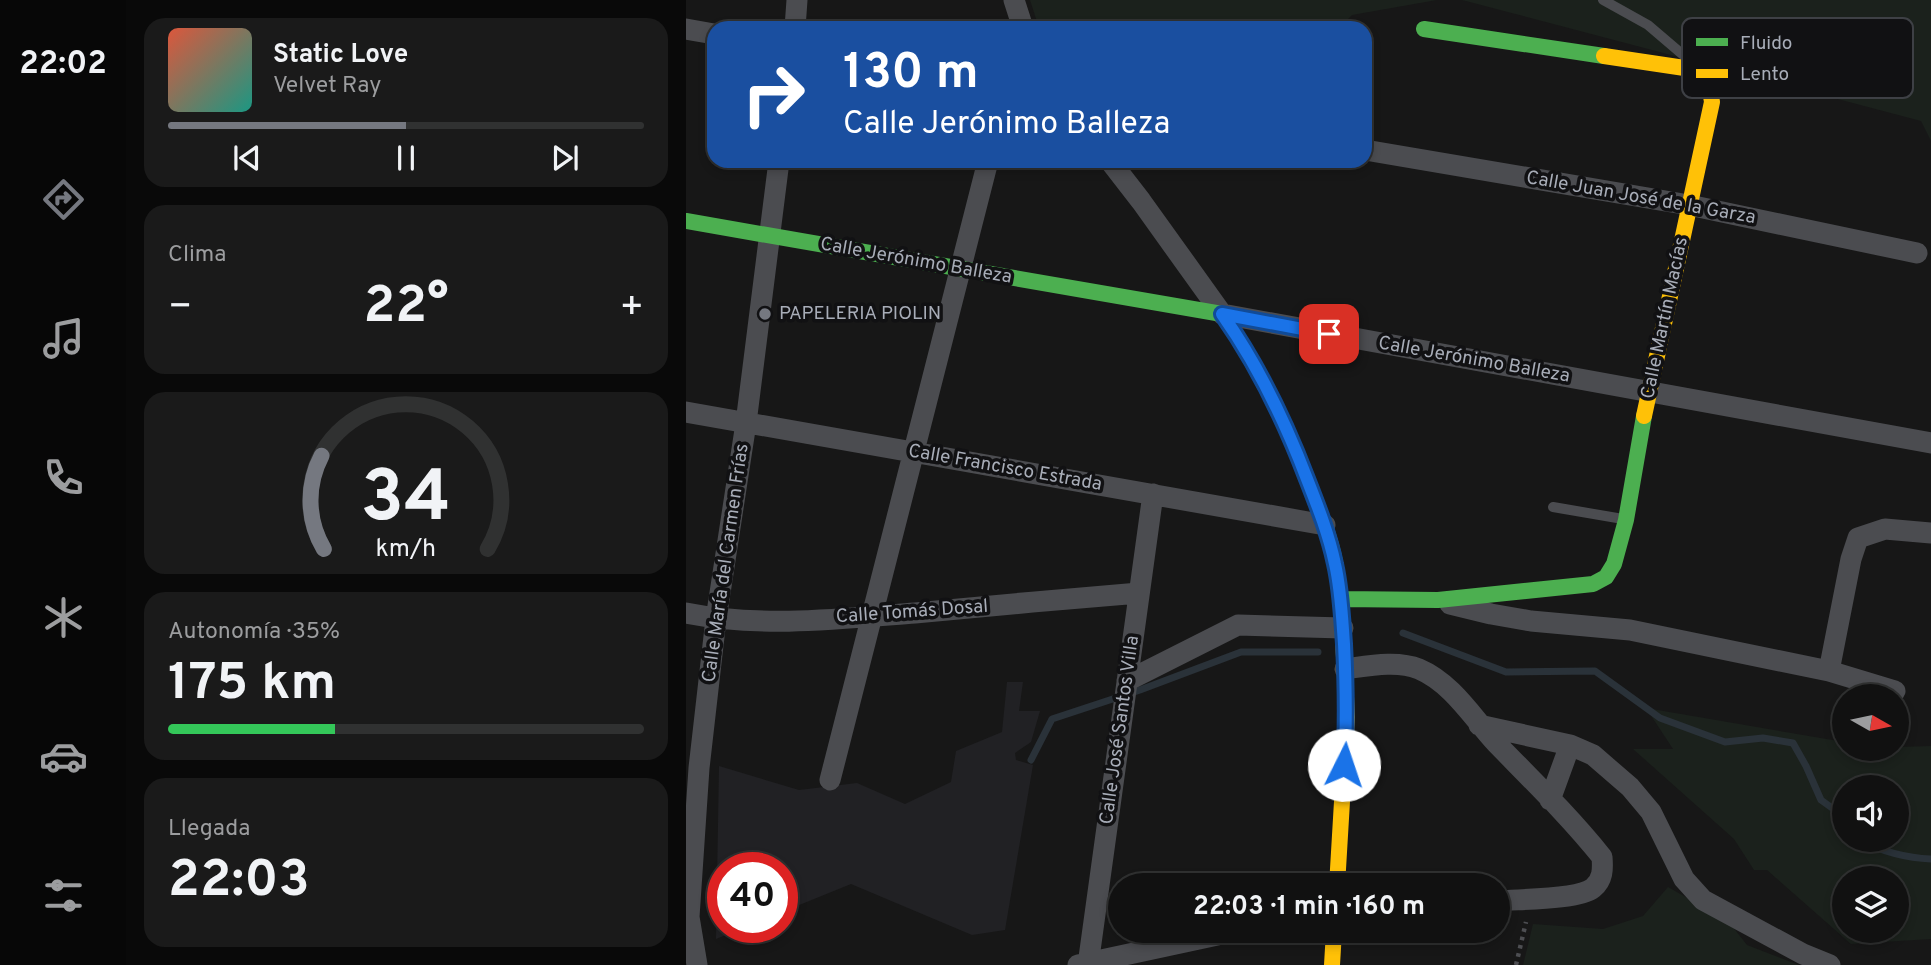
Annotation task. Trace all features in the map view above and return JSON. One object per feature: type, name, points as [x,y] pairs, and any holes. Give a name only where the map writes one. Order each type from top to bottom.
[{"type":"street","points":[[796,21],[797,0]]},
{"type":"street","points":[[1013,0],[1020,21]]},
{"type":"street","points":[[686,29],[707,33]]},
{"type":"street","points":[[1424,29],[1682,68]]},
{"type":"street","name":"Calle Martín Macías","points":[[1340,599],[1438,600],[1593,584],[1606,577],[1614,564],[1626,520],[1648,392],[1711,98]]},
{"type":"street","name":"Calle Juan José de la Garza","points":[[1372,151],[1689,205],[1917,253]]},
{"type":"street","name":"Calle María del Carmen Frías","points":[[697,965],[688,918],[692,766],[746,422],[778,168]]},
{"type":"street","points":[[830,780],[986,168]]},
{"type":"street","points":[[1116,168],[1242,343],[1266,384],[1297,452],[1325,525],[1336,566],[1340,599],[1347,718],[1338,873]]},
{"type":"street","name":"Calle Jerónimo Balleza","points":[[686,221],[1222,314],[1931,443]]},
{"type":"street","name":"Calle Francisco Estrada","points":[[686,412],[1325,525]]},
{"type":"street","name":"Calle José Santos Villa","points":[[1085,964],[1153,494]]},
{"type":"street","points":[[1829,671],[1851,559],[1858,538],[1885,529],[1931,533]]},
{"type":"street","name":"Calle Tomás Dosal","points":[[686,613],[716,619],[762,622],[871,617],[1139,593]]},
{"type":"street","points":[[1438,600],[1531,621],[1630,630],[1829,671],[1872,684]]},
{"type":"street","points":[[1127,681],[1238,625],[1343,628]]},
{"type":"street","points":[[1345,669],[1398,665],[1418,669],[1451,691],[1602,858],[1603,873],[1595,887],[1581,894],[1510,900]]},
{"type":"street","points":[[1479,725],[1570,745],[1594,755],[1630,787],[1651,812],[1684,878],[1703,900],[1803,954],[1830,965]]},
{"type":"street","points":[[1550,800],[1570,745]]},
{"type":"street","points":[[1085,964],[1181,943]]},
{"type":"street","points":[[1332,965],[1333,943]]},
{"type":"lane","points":[[1603,0],[1648,25],[1682,53]]},
{"type":"lane","points":[[1553,507],[1626,520]]},
{"type":"path","points":[[1516,965],[1532,899]]},
{"type":"shaded area","points":[[1030,0],[1437,0],[1352,15],[1346,21],[1037,21]]},
{"type":"shaded area","points":[[1462,0],[1931,0],[1931,141],[1921,121],[1834,98],[1913,98],[1913,18],[1682,18],[1682,58]]},
{"type":"shaded area","points":[[1007,682],[1023,682],[1019,711],[1040,711],[1031,742],[1015,753],[1016,760],[1033,765],[1005,930],[972,935],[851,884],[798,906],[798,852],[718,852],[719,766],[799,790],[857,783],[905,804],[951,782],[956,751],[1002,732]]},
{"type":"shaded area","points":[[1646,708],[1832,740],[1832,761],[1909,761],[1909,747],[1931,746],[1931,939],[1909,940],[1909,866],[1832,866],[1832,927],[1767,870],[1754,870],[1734,839],[1633,749],[1673,749]]},
{"type":"shaded area","points":[[1668,887],[1728,921],[1747,945],[1799,965],[1523,965],[1533,924],[1603,929],[1643,916]]},
{"type":"waterway","points":[[1403,633],[1506,672],[1595,671],[1660,718],[1725,742],[1763,738],[1793,743],[1821,800],[1832,808]]},
{"type":"waterway","points":[[1031,760],[1052,719],[1241,652],[1318,652]]},
{"type":"waterway","points":[[1889,852],[1931,859]]},
{"type":"traffic: fast","points":[[1424,29],[1604,56]]},
{"type":"traffic: fast","points":[[686,221],[1222,314],[1249,356],[1272,400],[1312,491],[1334,558],[1343,637]]},
{"type":"traffic: fast","points":[[1340,599],[1438,600],[1593,584],[1606,577],[1614,564],[1626,520],[1644,416]]},
{"type":"traffic: slow","points":[[1604,56],[1682,68]]},
{"type":"traffic: slow","points":[[1644,416],[1711,98]]},
{"type":"traffic: slow","points":[[1338,873],[1347,717],[1343,637]]},
{"type":"traffic: slow","points":[[1332,965],[1333,943]]},
{"type":"place","name":"PAPELERIA PIOLIN","points":[[765,314]]},
{"type":"route","points":[[1329,334],[1222,314],[1266,384],[1297,452],[1325,525],[1336,566],[1343,628],[1347,718],[1344,765]]}]
